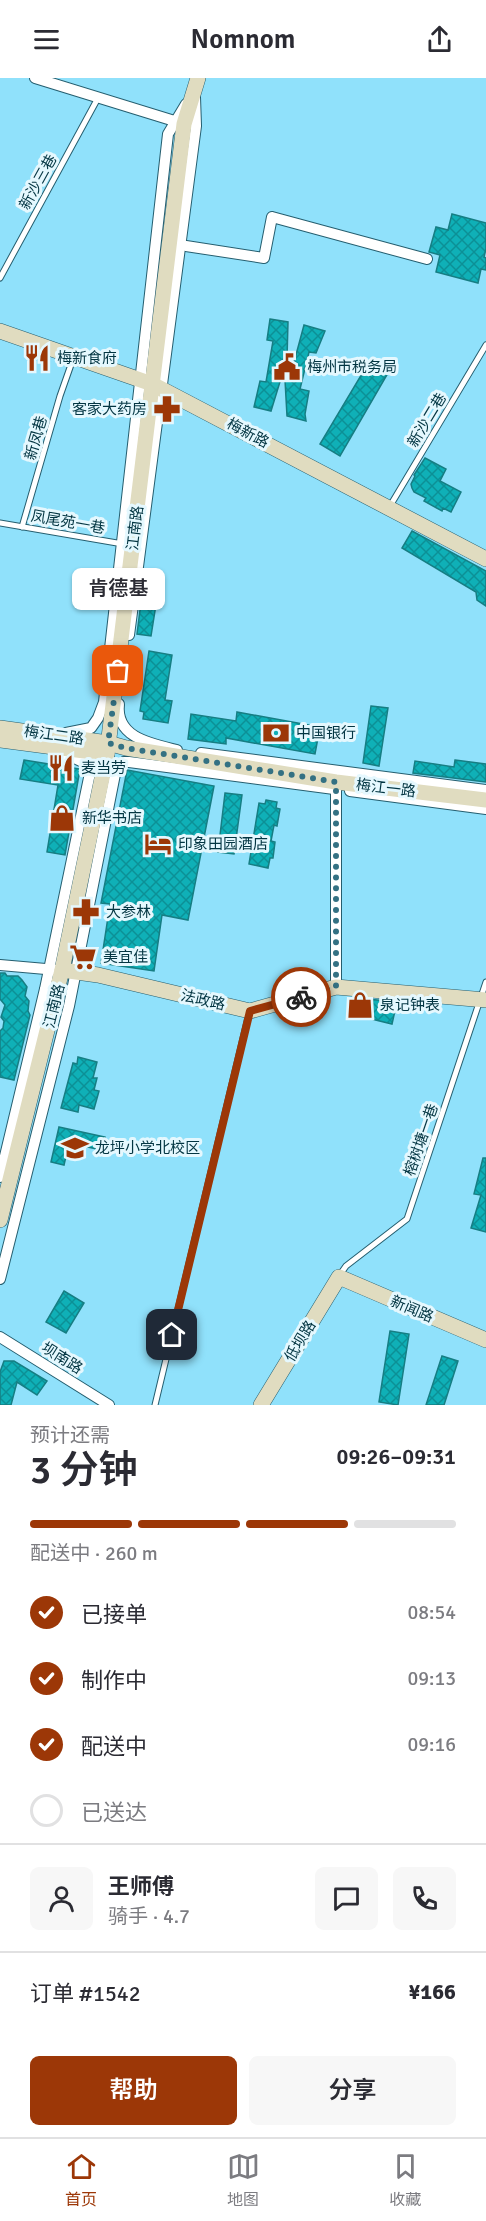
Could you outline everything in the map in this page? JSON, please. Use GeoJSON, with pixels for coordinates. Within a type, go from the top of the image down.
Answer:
{"type":"FeatureCollection","features":[{"type":"Feature","properties":{"kind":"main road","name":"江南路"},"geometry":{"type":"LineString","coordinates":[[0,1220],[62,971],[108,748],[184,124],[197,83]]}},
{"type":"Feature","properties":{"kind":"main road","name":"梅新路"},"geometry":{"type":"LineString","coordinates":[[0,332],[152,384],[486,559]]}},
{"type":"Feature","properties":{"kind":"main road","name":"梅江二路"},"geometry":{"type":"LineString","coordinates":[[0,728],[108,748]]}},
{"type":"Feature","properties":{"kind":"main road","name":"梅江二路"},"geometry":{"type":"LineString","coordinates":[[0,740],[108,748]]}},
{"type":"Feature","properties":{"kind":"main road","name":"梅江一路"},"geometry":{"type":"LineString","coordinates":[[108,748],[126,748],[336,786],[486,800]]}},
{"type":"Feature","properties":{"kind":"main road","name":"法政路"},"geometry":{"type":"LineString","coordinates":[[62,971],[98,975],[250,1011],[336,987],[483,999]]}},
{"type":"Feature","properties":{"kind":"main road","name":"新闻路"},"geometry":{"type":"LineString","coordinates":[[339,1277],[486,1340]]}},
{"type":"Feature","properties":{"kind":"main road","name":"低坝路"},"geometry":{"type":"LineString","coordinates":[[261,1405],[339,1277]]}},
{"type":"Feature","properties":{"kind":"street"},"geometry":{"type":"LineString","coordinates":[[35,78],[184,124]]}},
{"type":"Feature","properties":{"kind":"street"},"geometry":{"type":"LineString","coordinates":[[0,723],[70,733],[91,728],[104,702],[168,134],[197,83]]}},
{"type":"Feature","properties":{"kind":"street"},"geometry":{"type":"LineString","coordinates":[[197,83],[196,126],[118,713],[123,726],[141,741],[178,750],[486,790]]}},
{"type":"Feature","properties":{"kind":"street"},"geometry":{"type":"LineString","coordinates":[[186,246],[264,258],[272,217],[427,259]]}},
{"type":"Feature","properties":{"kind":"street"},"geometry":{"type":"LineString","coordinates":[[0,748],[70,756],[87,764],[90,773],[62,971],[69,1006],[0,1279]]}},
{"type":"Feature","properties":{"kind":"street"},"geometry":{"type":"LineString","coordinates":[[0,1177],[62,971],[116,769],[119,766],[129,762],[336,786],[486,809]]}},
{"type":"Feature","properties":{"kind":"street"},"geometry":{"type":"LineString","coordinates":[[336,786],[336,987]]}},
{"type":"Feature","properties":{"kind":"street"},"geometry":{"type":"LineString","coordinates":[[0,965],[62,971]]}},
{"type":"Feature","properties":{"kind":"street","name":"坝南路"},"geometry":{"type":"LineString","coordinates":[[0,1337],[109,1405]]}},
{"type":"Feature","properties":{"kind":"lane","name":"新沙三巷"},"geometry":{"type":"LineString","coordinates":[[0,278],[98,98]]}},
{"type":"Feature","properties":{"kind":"lane","name":"新沙二巷"},"geometry":{"type":"LineString","coordinates":[[389,508],[486,345]]}},
{"type":"Feature","properties":{"kind":"lane","name":"新凤巷"},"geometry":{"type":"LineString","coordinates":[[22,527],[60,396],[74,357]]}},
{"type":"Feature","properties":{"kind":"lane","name":"凤尾苑一巷"},"geometry":{"type":"LineString","coordinates":[[0,523],[133,545]]}},
{"type":"Feature","properties":{"kind":"lane","name":"榕树塘一巷"},"geometry":{"type":"LineString","coordinates":[[339,1277],[346,1266],[407,1219],[483,999],[486,982]]}},
{"type":"Feature","properties":{"kind":"lane"},"geometry":{"type":"LineString","coordinates":[[155,1405],[250,1011]]}},
{"type":"Feature","properties":{"kind":"building"},"geometry":{"type":"Polygon","coordinates":[[[452,214],[486,223],[484,257],[486,258],[486,270],[481,269],[478,283],[436,272],[440,255],[429,252],[436,227],[448,230],[452,214]]]}},
{"type":"Feature","properties":{"kind":"building"},"geometry":{"type":"Polygon","coordinates":[[[270,319],[288,322],[287,359],[271,411],[254,407],[260,381],[266,382],[273,341],[267,340],[270,319]]]}},
{"type":"Feature","properties":{"kind":"building"},"geometry":{"type":"Polygon","coordinates":[[[304,325],[325,331],[316,353],[309,352],[300,389],[309,391],[306,421],[287,416],[285,380],[289,381],[304,325]]]}},
{"type":"Feature","properties":{"kind":"building"},"geometry":{"type":"Polygon","coordinates":[[[369,362],[388,373],[340,456],[320,444],[369,362]]]}},
{"type":"Feature","properties":{"kind":"building"},"geometry":{"type":"Polygon","coordinates":[[[425,458],[446,469],[440,481],[461,492],[451,512],[443,508],[442,511],[424,501],[426,498],[414,492],[412,488],[414,475],[425,458]]]}},
{"type":"Feature","properties":{"kind":"building"},"geometry":{"type":"Polygon","coordinates":[[[412,531],[486,571],[486,606],[477,600],[476,592],[402,548],[412,531]]]}},
{"type":"Feature","properties":{"kind":"building"},"geometry":{"type":"Polygon","coordinates":[[[145,570],[161,573],[151,636],[137,634],[145,570]]]}},
{"type":"Feature","properties":{"kind":"building"},"geometry":{"type":"Polygon","coordinates":[[[149,651],[172,655],[165,700],[172,701],[168,723],[143,719],[144,712],[140,711],[149,651]]]}},
{"type":"Feature","properties":{"kind":"building"},"geometry":{"type":"Polygon","coordinates":[[[371,706],[388,708],[379,766],[363,763],[371,706]]]}},
{"type":"Feature","properties":{"kind":"building","name":"中国银行"},"geometry":{"type":"Polygon","coordinates":[[[237,712],[320,727],[315,754],[226,738],[226,744],[188,739],[191,714],[236,721],[237,712]]]}},
{"type":"Feature","properties":{"kind":"building","name":"新华书店"},"geometry":{"type":"Polygon","coordinates":[[[24,760],[80,769],[65,855],[47,852],[58,785],[20,779],[24,760]]]}},
{"type":"Feature","properties":{"kind":"building"},"geometry":{"type":"Polygon","coordinates":[[[455,760],[486,764],[486,782],[413,773],[415,761],[454,767],[455,760]]]}},
{"type":"Feature","properties":{"kind":"building","name":"印象田园酒店"},"geometry":{"type":"Polygon","coordinates":[[[127,770],[214,786],[188,920],[162,915],[154,971],[101,963],[110,904],[101,903],[127,770]]]}},
{"type":"Feature","properties":{"kind":"building"},"geometry":{"type":"Polygon","coordinates":[[[225,793],[242,795],[234,854],[218,852],[225,793]]]}},
{"type":"Feature","properties":{"kind":"building"},"geometry":{"type":"Polygon","coordinates":[[[266,800],[277,802],[276,808],[280,809],[271,841],[275,842],[273,858],[270,858],[268,868],[249,864],[259,803],[265,804],[266,800]]]}},
{"type":"Feature","properties":{"kind":"building"},"geometry":{"type":"Polygon","coordinates":[[[0,973],[5,973],[7,976],[18,976],[27,987],[25,996],[29,1001],[30,1015],[14,1080],[0,1077],[0,1031],[3,1028],[4,1021],[1,1017],[5,1005],[0,999],[0,973]]]}},
{"type":"Feature","properties":{"kind":"building"},"geometry":{"type":"Polygon","coordinates":[[[367,999],[397,1002],[392,1024],[363,1017],[367,999]]]}},
{"type":"Feature","properties":{"kind":"building"},"geometry":{"type":"Polygon","coordinates":[[[78,1057],[97,1062],[93,1078],[97,1078],[94,1090],[99,1091],[94,1109],[79,1105],[78,1112],[61,1108],[73,1063],[77,1064],[78,1057]]]}},
{"type":"Feature","properties":{"kind":"building"},"geometry":{"type":"Polygon","coordinates":[[[59,1127],[105,1137],[102,1150],[69,1143],[64,1165],[51,1162],[59,1127]]]}},
{"type":"Feature","properties":{"kind":"building"},"geometry":{"type":"Polygon","coordinates":[[[483,1158],[486,1158],[486,1232],[471,1228],[481,1195],[474,1194],[483,1158]]]}},
{"type":"Feature","properties":{"kind":"building"},"geometry":{"type":"Polygon","coordinates":[[[64,1291],[84,1303],[66,1333],[46,1322],[64,1291]]]}},
{"type":"Feature","properties":{"kind":"building"},"geometry":{"type":"Polygon","coordinates":[[[390,1331],[409,1334],[398,1405],[379,1402],[390,1331]]]}},
{"type":"Feature","properties":{"kind":"building"},"geometry":{"type":"Polygon","coordinates":[[[442,1356],[458,1361],[444,1405],[426,1405],[442,1356]]]}},
{"type":"Feature","properties":{"kind":"building"},"geometry":{"type":"Polygon","coordinates":[[[4,1361],[14,1361],[47,1381],[37,1395],[17,1382],[11,1405],[0,1405],[0,1372],[4,1361]]]}},
{"type":"Feature","properties":{"kind":"way so far"},"geometry":{"type":"LineString","coordinates":[[118,671],[108,743],[126,748],[336,782],[336,987],[301,997]]}},
{"type":"Feature","properties":{"kind":"place","name":"梅新食府"},"geometry":{"type":"Point","coordinates":[37,358]}},
{"type":"Feature","properties":{"kind":"place","name":"梅州市税务局"},"geometry":{"type":"Point","coordinates":[287,367]}},
{"type":"Feature","properties":{"kind":"place","name":"客家大药房"},"geometry":{"type":"Point","coordinates":[167,409]}},
{"type":"Feature","properties":{"kind":"place","name":"肯德基"},"geometry":{"type":"Point","coordinates":[118,671]}},
{"type":"Feature","properties":{"kind":"place","name":"中国银行"},"geometry":{"type":"Point","coordinates":[276,733]}},
{"type":"Feature","properties":{"kind":"place","name":"麦当劳"},"geometry":{"type":"Point","coordinates":[61,768]}},
{"type":"Feature","properties":{"kind":"place","name":"新华书店"},"geometry":{"type":"Point","coordinates":[62,818]}},
{"type":"Feature","properties":{"kind":"place","name":"印象田园酒店"},"geometry":{"type":"Point","coordinates":[158,844]}},
{"type":"Feature","properties":{"kind":"place","name":"大参林"},"geometry":{"type":"Point","coordinates":[86,912]}},
{"type":"Feature","properties":{"kind":"place","name":"美宜佳"},"geometry":{"type":"Point","coordinates":[83,957]}},
{"type":"Feature","properties":{"kind":"place","name":"泉记钟表"},"geometry":{"type":"Point","coordinates":[360,1005]}},
{"type":"Feature","properties":{"kind":"place","name":"龙坪小学北校区"},"geometry":{"type":"Point","coordinates":[75,1148]}},
{"type":"Feature","properties":{"kind":"route"},"geometry":{"type":"LineString","coordinates":[[172,1335],[250,1011],[301,997]]}}]}
